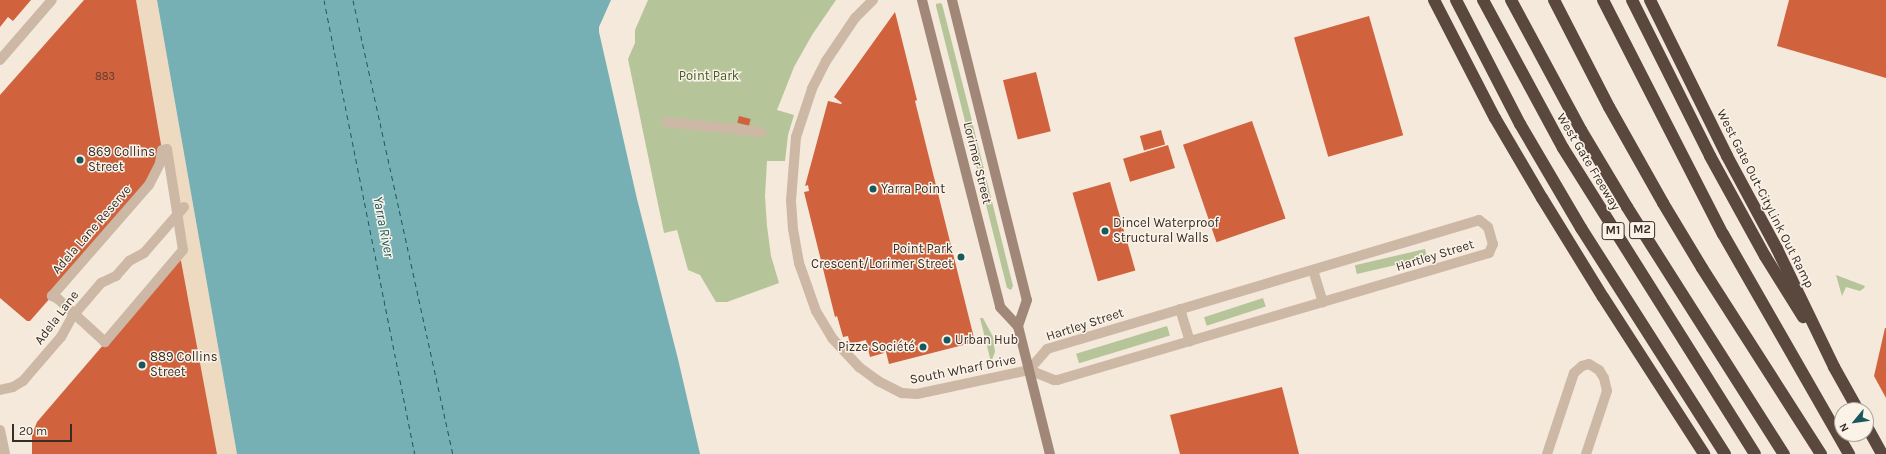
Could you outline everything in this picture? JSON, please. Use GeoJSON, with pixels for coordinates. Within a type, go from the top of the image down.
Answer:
{"type":"FeatureCollection","features":[{"type":"Feature","properties":{"kind":"highway"},"geometry":{"type":"LineString","coordinates":[[1434,0],[1496,118],[1542,198],[1603,297],[1704,454]]}},
{"type":"Feature","properties":{"kind":"highway"},"geometry":{"type":"LineString","coordinates":[[1456,0],[1520,124],[1580,228],[1725,454]]}},
{"type":"Feature","properties":{"kind":"highway","name":"West Gate Freeway"},"geometry":{"type":"LineString","coordinates":[[1483,0],[1531,91],[1572,162],[1755,454]]}},
{"type":"Feature","properties":{"kind":"highway","name":"M2"},"geometry":{"type":"LineString","coordinates":[[1511,0],[1585,137],[1784,454]]}},
{"type":"Feature","properties":{"kind":"highway"},"geometry":{"type":"LineString","coordinates":[[1554,0],[1609,106],[1663,203],[1706,275],[1821,454]]}},
{"type":"Feature","properties":{"kind":"highway"},"geometry":{"type":"LineString","coordinates":[[1603,0],[1723,234],[1849,454]]}},
{"type":"Feature","properties":{"kind":"highway"},"geometry":{"type":"LineString","coordinates":[[1632,0],[1710,156],[1765,256],[1834,367]]}},
{"type":"Feature","properties":{"kind":"highway","name":"West Gate Out-CityLink Out Ramp"},"geometry":{"type":"LineString","coordinates":[[1650,0],[1727,156],[1777,249],[1834,367],[1854,402]]}},
{"type":"Feature","properties":{"kind":"highway"},"geometry":{"type":"LineString","coordinates":[[1874,440],[1882,454]]}},
{"type":"Feature","properties":{"kind":"main road","name":"Lorimer Street"},"geometry":{"type":"LineString","coordinates":[[922,0],[1000,307],[1018,326],[1050,454]]}},
{"type":"Feature","properties":{"kind":"main road","name":"Lorimer Street"},"geometry":{"type":"LineString","coordinates":[[952,0],[1027,300],[1018,326]]}},
{"type":"Feature","properties":{"kind":"street"},"geometry":{"type":"LineString","coordinates":[[0,60],[52,0]]}},
{"type":"Feature","properties":{"kind":"street","name":"South Wharf Drive"},"geometry":{"type":"LineString","coordinates":[[872,0],[863,8],[826,61],[812,89],[796,137],[791,201],[793,229],[799,263],[816,312],[824,327],[835,342],[859,366],[878,381],[902,393],[917,394],[1029,370]]}},
{"type":"Feature","properties":{"kind":"street"},"geometry":{"type":"LineString","coordinates":[[667,122],[761,132]]}},
{"type":"Feature","properties":{"kind":"street","name":"Adela Lane Reserve"},"geometry":{"type":"LineString","coordinates":[[167,149],[181,211],[183,250],[105,342],[74,314],[58,299],[52,296],[149,185],[160,163],[162,150],[167,149]]}},
{"type":"Feature","properties":{"kind":"street","name":"Adela Lane"},"geometry":{"type":"LineString","coordinates":[[0,390],[13,387],[23,381],[61,337],[74,314],[101,283],[116,276],[129,260],[144,253],[181,211]]}},
{"type":"Feature","properties":{"kind":"street","name":"Hartley Street"},"geometry":{"type":"LineString","coordinates":[[1479,220],[1488,227],[1493,244],[1489,253],[1190,342],[1054,380],[1029,370],[1047,349],[1313,270],[1479,220]]}},
{"type":"Feature","properties":{"kind":"street"},"geometry":{"type":"LineString","coordinates":[[1313,270],[1323,303]]}},
{"type":"Feature","properties":{"kind":"street"},"geometry":{"type":"LineString","coordinates":[[1180,309],[1190,342]]}},
{"type":"Feature","properties":{"kind":"street"},"geometry":{"type":"LineString","coordinates":[[1547,454],[1574,373],[1582,366],[1589,364],[1599,370],[1604,378],[1606,391],[1586,454]]}},
{"type":"Feature","properties":{"kind":"street"},"geometry":{"type":"LineString","coordinates":[[0,430],[5,454]]}},
{"type":"Feature","properties":{"kind":"green space","name":"Point Park"},"geometry":{"type":"Polygon","coordinates":[[[648,0],[836,0],[812,35],[794,67],[777,110],[794,115],[788,135],[785,161],[767,161],[765,196],[767,226],[771,256],[779,283],[727,302],[716,302],[700,275],[688,270],[677,230],[664,233],[628,59],[635,43],[635,30],[648,0]]]}},
{"type":"Feature","properties":{"kind":"green space"},"geometry":{"type":"Polygon","coordinates":[[[936,4],[942,4],[1013,286],[1011,290],[1007,288],[936,6],[936,4]]]}},
{"type":"Feature","properties":{"kind":"green space"},"geometry":{"type":"Polygon","coordinates":[[[1425,249],[1427,258],[1357,274],[1355,265],[1425,249]]]}},
{"type":"Feature","properties":{"kind":"green space"},"geometry":{"type":"Polygon","coordinates":[[[1836,275],[1865,286],[1860,291],[1846,287],[1842,296],[1836,275]]]}},
{"type":"Feature","properties":{"kind":"green space"},"geometry":{"type":"Polygon","coordinates":[[[1263,298],[1266,307],[1207,326],[1204,317],[1263,298]]]}},
{"type":"Feature","properties":{"kind":"green space"},"geometry":{"type":"Polygon","coordinates":[[[980,318],[983,318],[993,337],[995,352],[991,362],[980,318]]]}},
{"type":"Feature","properties":{"kind":"green space"},"geometry":{"type":"Polygon","coordinates":[[[1167,326],[1170,336],[1079,363],[1076,354],[1167,326]]]}},
{"type":"Feature","properties":{"kind":"shaded area"},"geometry":{"type":"Polygon","coordinates":[[[136,0],[157,0],[237,454],[217,454],[179,259],[183,250],[162,150],[136,0]]]}},
{"type":"Feature","properties":{"kind":"water","name":"Yarra River"},"geometry":{"type":"Polygon","coordinates":[[[157,0],[611,0],[599,27],[599,32],[637,199],[678,359],[700,454],[237,454],[157,0]]]}},
{"type":"Feature","properties":{"kind":"building"},"geometry":{"type":"Polygon","coordinates":[[[0,0],[31,0],[13,21],[8,17],[0,27],[0,0]]]}},
{"type":"Feature","properties":{"kind":"building","name":"869 Collins Street"},"geometry":{"type":"Polygon","coordinates":[[[84,0],[136,0],[162,150],[149,185],[30,321],[27,321],[0,298],[0,95],[84,0]]]}},
{"type":"Feature","properties":{"kind":"building"},"geometry":{"type":"Polygon","coordinates":[[[1789,0],[1886,0],[1886,78],[1777,46],[1789,0]]]}},
{"type":"Feature","properties":{"kind":"building","name":"Yarra Point"},"geometry":{"type":"Polygon","coordinates":[[[895,12],[917,100],[915,101],[975,342],[889,364],[884,344],[882,345],[884,353],[870,357],[866,340],[850,344],[848,336],[843,337],[837,316],[835,317],[804,192],[809,191],[808,185],[805,186],[828,101],[842,103],[834,97],[895,12]]]}},
{"type":"Feature","properties":{"kind":"building"},"geometry":{"type":"Polygon","coordinates":[[[1369,16],[1403,135],[1328,157],[1294,37],[1369,16]]]}},
{"type":"Feature","properties":{"kind":"building"},"geometry":{"type":"Polygon","coordinates":[[[1036,72],[1051,131],[1018,139],[1003,80],[1036,72]]]}},
{"type":"Feature","properties":{"kind":"building"},"geometry":{"type":"Polygon","coordinates":[[[739,116],[751,119],[749,126],[737,123],[739,116]]]}},
{"type":"Feature","properties":{"kind":"building"},"geometry":{"type":"Polygon","coordinates":[[[1252,121],[1286,218],[1217,242],[1183,145],[1252,121]]]}},
{"type":"Feature","properties":{"kind":"building"},"geometry":{"type":"Polygon","coordinates":[[[1161,130],[1165,144],[1144,150],[1140,136],[1161,130]]]}},
{"type":"Feature","properties":{"kind":"building"},"geometry":{"type":"Polygon","coordinates":[[[1168,145],[1175,168],[1130,182],[1123,159],[1168,145]]]}},
{"type":"Feature","properties":{"kind":"building","name":"Dincel Waterproof Structural Walls"},"geometry":{"type":"Polygon","coordinates":[[[1110,182],[1135,270],[1098,281],[1073,193],[1110,182]]]}},
{"type":"Feature","properties":{"kind":"building","name":"889 Collins Street"},"geometry":{"type":"Polygon","coordinates":[[[177,259],[181,261],[217,454],[32,454],[32,435],[37,422],[177,259]]]}},
{"type":"Feature","properties":{"kind":"building"},"geometry":{"type":"Polygon","coordinates":[[[1886,328],[1886,398],[1874,376],[1886,328]]]}},
{"type":"Feature","properties":{"kind":"building"},"geometry":{"type":"Polygon","coordinates":[[[1282,387],[1299,454],[1180,454],[1170,415],[1282,387]]]}},
{"type":"Feature","properties":{"kind":"ferry route"},"geometry":{"type":"LineString","coordinates":[[324,0],[415,454]]}},
{"type":"Feature","properties":{"kind":"ferry route"},"geometry":{"type":"LineString","coordinates":[[353,0],[453,454]]}},
{"type":"Feature","properties":{"kind":"place","name":"869 Collins Street"},"geometry":{"type":"Point","coordinates":[80,160]}},
{"type":"Feature","properties":{"kind":"place","name":"Yarra Point"},"geometry":{"type":"Point","coordinates":[873,189]}},
{"type":"Feature","properties":{"kind":"place","name":"Dincel Waterproof Structural Walls"},"geometry":{"type":"Point","coordinates":[1105,231]}},
{"type":"Feature","properties":{"kind":"place","name":"Point Park Crescent/Lorimer Street"},"geometry":{"type":"Point","coordinates":[961,257]}},
{"type":"Feature","properties":{"kind":"place","name":"Urban Hub"},"geometry":{"type":"Point","coordinates":[947,340]}},
{"type":"Feature","properties":{"kind":"place","name":"Pizze Société"},"geometry":{"type":"Point","coordinates":[923,347]}},
{"type":"Feature","properties":{"kind":"place","name":"889 Collins Street"},"geometry":{"type":"Point","coordinates":[142,365]}}]}
